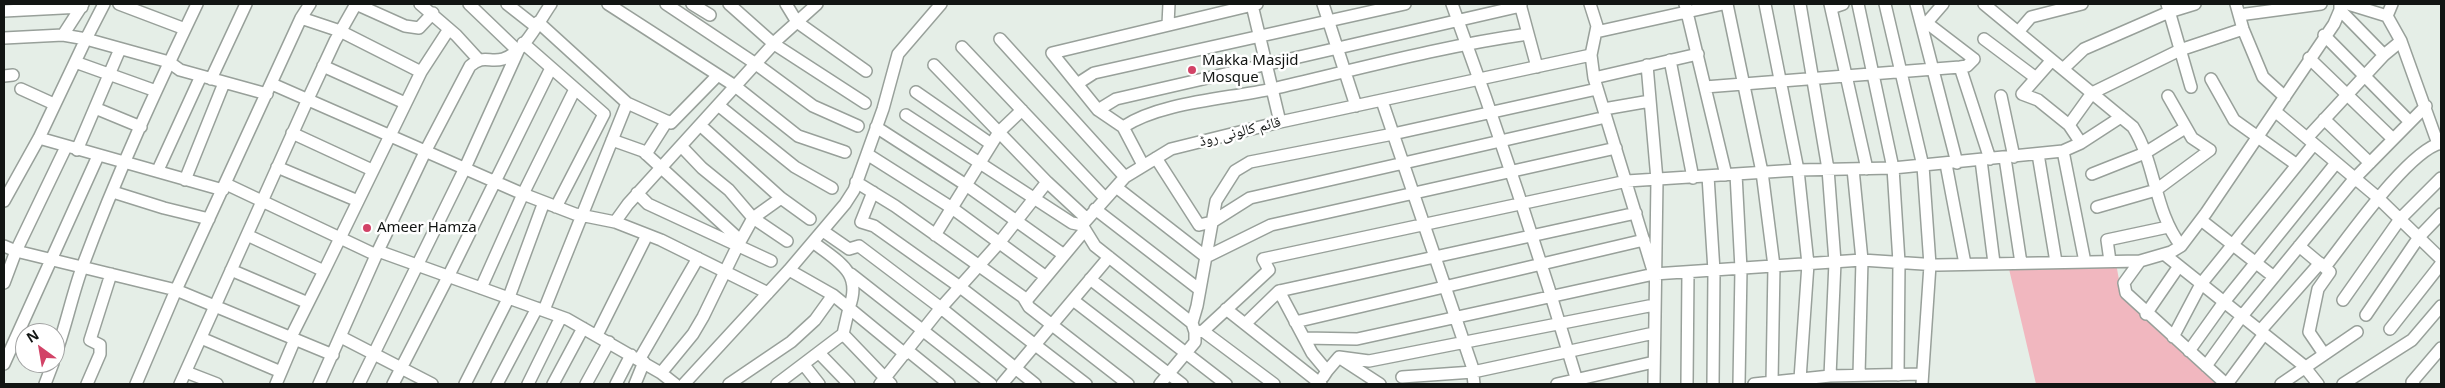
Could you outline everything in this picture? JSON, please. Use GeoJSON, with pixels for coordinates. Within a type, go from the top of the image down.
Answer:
{"type":"FeatureCollection","features":[{"type":"Feature","properties":{"kind":"street"},"geometry":{"type":"LineString","coordinates":[[4,201],[39,138],[104,4]]}},
{"type":"Feature","properties":{"kind":"street"},"geometry":{"type":"LineString","coordinates":[[119,4],[185,29]]}},
{"type":"Feature","properties":{"kind":"street"},"geometry":{"type":"LineString","coordinates":[[65,329],[82,267],[125,162],[197,4]]}},
{"type":"Feature","properties":{"kind":"street"},"geometry":{"type":"LineString","coordinates":[[158,170],[246,4]]}},
{"type":"Feature","properties":{"kind":"street"},"geometry":{"type":"LineString","coordinates":[[136,384],[176,290],[301,18],[310,4]]}},
{"type":"Feature","properties":{"kind":"street"},"geometry":{"type":"LineString","coordinates":[[180,384],[323,66],[356,4],[404,26],[419,28],[428,8],[478,59]]}},
{"type":"Feature","properties":{"kind":"street"},"geometry":{"type":"LineString","coordinates":[[468,4],[520,47],[551,68],[604,114],[556,207]]}},
{"type":"Feature","properties":{"kind":"street"},"geometry":{"type":"LineString","coordinates":[[507,4],[537,24],[627,103],[671,123],[718,76]]}},
{"type":"Feature","properties":{"kind":"street"},"geometry":{"type":"LineString","coordinates":[[359,384],[465,168],[520,47],[551,4]]}},
{"type":"Feature","properties":{"kind":"street"},"geometry":{"type":"LineString","coordinates":[[608,4],[735,86],[798,136],[845,152]]}},
{"type":"Feature","properties":{"kind":"street"},"geometry":{"type":"LineString","coordinates":[[666,4],[756,64],[813,106],[858,126]]}},
{"type":"Feature","properties":{"kind":"street"},"geometry":{"type":"LineString","coordinates":[[692,4],[710,15]]}},
{"type":"Feature","properties":{"kind":"street"},"geometry":{"type":"LineString","coordinates":[[729,4],[774,44],[865,103]]}},
{"type":"Feature","properties":{"kind":"street"},"geometry":{"type":"LineString","coordinates":[[786,4],[797,22],[866,71]]}},
{"type":"Feature","properties":{"kind":"street"},"geometry":{"type":"LineString","coordinates":[[614,222],[637,193],[718,104],[774,44],[817,4]]}},
{"type":"Feature","properties":{"kind":"street"},"geometry":{"type":"LineString","coordinates":[[684,384],[789,270],[845,204],[867,154],[898,54],[941,4]]}},
{"type":"Feature","properties":{"kind":"street"},"geometry":{"type":"LineString","coordinates":[[1168,24],[1169,4]]}},
{"type":"Feature","properties":{"kind":"street"},"geometry":{"type":"LineString","coordinates":[[1143,165],[1123,127],[1098,110],[1052,53],[1255,4],[1259,36],[1280,122]]}},
{"type":"Feature","properties":{"kind":"street"},"geometry":{"type":"LineString","coordinates":[[1323,4],[1346,70],[1356,106]]}},
{"type":"Feature","properties":{"kind":"street"},"geometry":{"type":"LineString","coordinates":[[1077,84],[1094,73],[1405,4]]}},
{"type":"Feature","properties":{"kind":"street"},"geometry":{"type":"LineString","coordinates":[[1452,4],[1480,80],[1552,296],[1578,382]]}},
{"type":"Feature","properties":{"kind":"street"},"geometry":{"type":"LineString","coordinates":[[1590,4],[1597,26],[1591,54],[1596,83],[1654,274]]}},
{"type":"Feature","properties":{"kind":"street"},"geometry":{"type":"LineString","coordinates":[[1596,32],[1686,8],[1723,4]]}},
{"type":"Feature","properties":{"kind":"street"},"geometry":{"type":"LineString","coordinates":[[1727,4],[1762,172],[1774,266],[1772,382]]}},
{"type":"Feature","properties":{"kind":"street"},"geometry":{"type":"LineString","coordinates":[[1765,4],[1798,170],[1808,264],[1800,379]]}},
{"type":"Feature","properties":{"kind":"street"},"geometry":{"type":"LineString","coordinates":[[1800,4],[1828,169],[1835,262],[1822,379]]}},
{"type":"Feature","properties":{"kind":"street"},"geometry":{"type":"LineString","coordinates":[[1844,4],[1831,6],[1867,169]]}},
{"type":"Feature","properties":{"kind":"street"},"geometry":{"type":"LineString","coordinates":[[1858,4],[1893,168],[1899,262],[1903,378]]}},
{"type":"Feature","properties":{"kind":"street"},"geometry":{"type":"LineString","coordinates":[[1758,384],[1788,382],[1800,379],[1845,380],[1859,375],[1873,380],[1922,379],[1930,264],[1923,166],[1885,4]]}},
{"type":"Feature","properties":{"kind":"street"},"geometry":{"type":"LineString","coordinates":[[1916,4],[1925,25],[1952,163],[1965,264]]}},
{"type":"Feature","properties":{"kind":"street"},"geometry":{"type":"LineString","coordinates":[[1925,25],[1943,4]]}},
{"type":"Feature","properties":{"kind":"street"},"geometry":{"type":"LineString","coordinates":[[1984,4],[2133,127],[2142,142],[2168,227],[2181,246]]}},
{"type":"Feature","properties":{"kind":"street"},"geometry":{"type":"LineString","coordinates":[[2018,32],[2031,17],[2057,7],[2082,4]]}},
{"type":"Feature","properties":{"kind":"street"},"geometry":{"type":"LineString","coordinates":[[2064,70],[2084,49],[2168,8],[2194,4]]}},
{"type":"Feature","properties":{"kind":"street"},"geometry":{"type":"LineString","coordinates":[[2285,97],[2263,77],[2243,30],[2238,9],[2321,4]]}},
{"type":"Feature","properties":{"kind":"street"},"geometry":{"type":"LineString","coordinates":[[2387,16],[2392,4]]}},
{"type":"Feature","properties":{"kind":"street"},"geometry":{"type":"LineString","coordinates":[[63,35],[83,5]]}},
{"type":"Feature","properties":{"kind":"street"},"geometry":{"type":"LineString","coordinates":[[4,10],[83,5]]}},
{"type":"Feature","properties":{"kind":"street"},"geometry":{"type":"LineString","coordinates":[[1098,110],[1116,99],[1458,22],[1521,5],[1537,67]]}},
{"type":"Feature","properties":{"kind":"street"},"geometry":{"type":"LineString","coordinates":[[2140,261],[2124,283],[2126,293],[2146,314],[2226,384],[2262,333],[2379,199],[2419,155],[2440,143],[2401,40],[2387,16],[2343,6]]}},
{"type":"Feature","properties":{"kind":"street"},"geometry":{"type":"LineString","coordinates":[[1304,338],[1358,339],[1654,274],[1862,260],[1930,264],[2140,261],[2164,254],[2181,246],[2201,220],[2276,112],[2324,35],[2334,24],[2343,6]]}},
{"type":"Feature","properties":{"kind":"street"},"geometry":{"type":"LineString","coordinates":[[2343,6],[2384,55]]}},
{"type":"Feature","properties":{"kind":"street"},"geometry":{"type":"LineString","coordinates":[[1686,8],[1705,87],[1731,175],[1741,269],[1740,384]]}},
{"type":"Feature","properties":{"kind":"street"},"geometry":{"type":"LineString","coordinates":[[2168,8],[2191,87]]}},
{"type":"Feature","properties":{"kind":"street"},"geometry":{"type":"LineString","coordinates":[[301,18],[340,31],[421,72]]}},
{"type":"Feature","properties":{"kind":"street"},"geometry":{"type":"LineString","coordinates":[[1705,87],[1960,67],[1966,66],[1974,59],[1925,25]]}},
{"type":"Feature","properties":{"kind":"street"},"geometry":{"type":"LineString","coordinates":[[276,384],[308,303],[389,134],[421,72],[449,29]]}},
{"type":"Feature","properties":{"kind":"street"},"geometry":{"type":"LineString","coordinates":[[2069,125],[2092,93],[2180,50],[2243,30]]}},
{"type":"Feature","properties":{"kind":"street"},"geometry":{"type":"LineString","coordinates":[[1123,127],[1140,116],[1273,88],[1467,43],[1528,34]]}},
{"type":"Feature","properties":{"kind":"street"},"geometry":{"type":"LineString","coordinates":[[4,38],[63,35],[86,39],[169,62],[180,70],[224,82],[270,89],[308,100],[523,194],[556,207],[614,222],[647,235],[768,293]]}},
{"type":"Feature","properties":{"kind":"street"},"geometry":{"type":"LineString","coordinates":[[2324,35],[2410,122]]}},
{"type":"Feature","properties":{"kind":"street"},"geometry":{"type":"LineString","coordinates":[[1000,39],[1125,177]]}},
{"type":"Feature","properties":{"kind":"street"},"geometry":{"type":"LineString","coordinates":[[1984,39],[2036,78]]}},
{"type":"Feature","properties":{"kind":"street"},"geometry":{"type":"LineString","coordinates":[[2173,337],[2202,284],[2296,165],[2324,119],[2384,55],[2401,40]]}},
{"type":"Feature","properties":{"kind":"street"},"geometry":{"type":"LineString","coordinates":[[319,384],[377,253],[426,150],[470,66],[478,59],[502,59],[520,47]]}},
{"type":"Feature","properties":{"kind":"street"},"geometry":{"type":"LineString","coordinates":[[962,47],[1105,198]]}},
{"type":"Feature","properties":{"kind":"street"},"geometry":{"type":"LineString","coordinates":[[4,284],[16,251],[95,108],[120,49]]}},
{"type":"Feature","properties":{"kind":"street","name":"قائم کالونی روڈ"},"geometry":{"type":"LineString","coordinates":[[1026,301],[1064,255],[1095,209],[1105,198],[1125,177],[1170,149],[1280,122],[1480,80],[1591,54]]}},
{"type":"Feature","properties":{"kind":"street"},"geometry":{"type":"LineString","coordinates":[[1160,384],[1195,342],[1200,290],[1216,201],[1235,171],[1250,162],[1393,134],[1490,112],[1596,83],[1647,66],[1698,54]]}},
{"type":"Feature","properties":{"kind":"street"},"geometry":{"type":"LineString","coordinates":[[2309,58],[2393,139]]}},
{"type":"Feature","properties":{"kind":"street"},"geometry":{"type":"LineString","coordinates":[[1670,60],[1693,178]]}},
{"type":"Feature","properties":{"kind":"street"},"geometry":{"type":"LineString","coordinates":[[2052,60],[2022,94],[2038,100],[2069,125],[2074,130],[2081,144]]}},
{"type":"Feature","properties":{"kind":"street"},"geometry":{"type":"LineString","coordinates":[[75,62],[156,92]]}},
{"type":"Feature","properties":{"kind":"street"},"geometry":{"type":"LineString","coordinates":[[934,65],[1085,224],[1095,246],[1196,329],[1274,384]]}},
{"type":"Feature","properties":{"kind":"street"},"geometry":{"type":"LineString","coordinates":[[323,66],[405,103]]}},
{"type":"Feature","properties":{"kind":"street"},"geometry":{"type":"LineString","coordinates":[[1647,66],[1657,180],[1654,274],[1654,384]]}},
{"type":"Feature","properties":{"kind":"street"},"geometry":{"type":"LineString","coordinates":[[1960,67],[1985,160],[1994,263]]}},
{"type":"Feature","properties":{"kind":"street"},"geometry":{"type":"LineString","coordinates":[[393,384],[448,278],[551,68]]}},
{"type":"Feature","properties":{"kind":"street"},"geometry":{"type":"LineString","coordinates":[[2211,79],[2234,120],[2296,165]]}},
{"type":"Feature","properties":{"kind":"street"},"geometry":{"type":"LineString","coordinates":[[185,180],[224,82]]}},
{"type":"Feature","properties":{"kind":"street"},"geometry":{"type":"LineString","coordinates":[[21,89],[54,104]]}},
{"type":"Feature","properties":{"kind":"street"},"geometry":{"type":"LineString","coordinates":[[481,288],[523,194],[576,89]]}},
{"type":"Feature","properties":{"kind":"street"},"geometry":{"type":"LineString","coordinates":[[916,92],[992,144]]}},
{"type":"Feature","properties":{"kind":"street"},"geometry":{"type":"LineString","coordinates":[[2001,96],[2010,157],[2021,263]]}},
{"type":"Feature","properties":{"kind":"street"},"geometry":{"type":"LineString","coordinates":[[2096,207],[2156,190],[2210,150],[2192,138],[2168,96]]}},
{"type":"Feature","properties":{"kind":"street"},"geometry":{"type":"LineString","coordinates":[[1156,158],[1199,225],[1212,222],[1250,198],[1500,142],[1650,100]]}},
{"type":"Feature","properties":{"kind":"street"},"geometry":{"type":"LineString","coordinates":[[1382,101],[1464,342],[1473,372],[1474,384]]}},
{"type":"Feature","properties":{"kind":"street"},"geometry":{"type":"LineString","coordinates":[[496,384],[541,309],[627,103]]}},
{"type":"Feature","properties":{"kind":"street"},"geometry":{"type":"LineString","coordinates":[[718,104],[795,167],[832,188]]}},
{"type":"Feature","properties":{"kind":"street"},"geometry":{"type":"LineString","coordinates":[[2206,366],[2242,316],[2355,178],[2426,106]]}},
{"type":"Feature","properties":{"kind":"street"},"geometry":{"type":"LineString","coordinates":[[95,108],[141,127]]}},
{"type":"Feature","properties":{"kind":"street"},"geometry":{"type":"LineString","coordinates":[[935,235],[999,132],[1022,110]]}},
{"type":"Feature","properties":{"kind":"street"},"geometry":{"type":"LineString","coordinates":[[2276,112],[2379,199],[2440,256],[2390,329]]}},
{"type":"Feature","properties":{"kind":"street"},"geometry":{"type":"LineString","coordinates":[[906,115],[1072,223],[1085,224]]}},
{"type":"Feature","properties":{"kind":"street"},"geometry":{"type":"LineString","coordinates":[[1196,329],[1226,309],[1269,270],[1263,259],[1627,181],[1798,170],[1923,166],[2063,150],[2081,144],[2121,117]]}},
{"type":"Feature","properties":{"kind":"street"},"geometry":{"type":"LineString","coordinates":[[2324,119],[2370,163]]}},
{"type":"Feature","properties":{"kind":"street"},"geometry":{"type":"LineString","coordinates":[[646,154],[667,121]]}},
{"type":"Feature","properties":{"kind":"street"},"geometry":{"type":"LineString","coordinates":[[700,125],[781,198],[810,219]]}},
{"type":"Feature","properties":{"kind":"street"},"geometry":{"type":"LineString","coordinates":[[876,126],[966,185],[1064,255]]}},
{"type":"Feature","properties":{"kind":"street"},"geometry":{"type":"LineString","coordinates":[[2092,174],[2145,152],[2186,128]]}},
{"type":"Feature","properties":{"kind":"street"},"geometry":{"type":"LineString","coordinates":[[292,133],[372,170]]}},
{"type":"Feature","properties":{"kind":"street"},"geometry":{"type":"LineString","coordinates":[[39,138],[98,156],[158,170],[185,180],[224,187],[262,201],[340,238],[377,253],[417,265],[448,278],[509,297],[561,317],[638,359],[667,380],[700,323],[724,271],[753,218],[781,198]]}},
{"type":"Feature","properties":{"kind":"street"},"geometry":{"type":"LineString","coordinates":[[612,140],[646,154],[662,167],[738,244]]}},
{"type":"Feature","properties":{"kind":"street"},"geometry":{"type":"LineString","coordinates":[[681,146],[702,168],[729,190],[753,218],[787,241]]}},
{"type":"Feature","properties":{"kind":"street"},"geometry":{"type":"LineString","coordinates":[[1206,257],[1272,225],[1616,148]]}},
{"type":"Feature","properties":{"kind":"street"},"geometry":{"type":"LineString","coordinates":[[2063,150],[2085,262]]}},
{"type":"Feature","properties":{"kind":"street"},"geometry":{"type":"LineString","coordinates":[[867,154],[952,208],[1046,276]]}},
{"type":"Feature","properties":{"kind":"street"},"geometry":{"type":"LineString","coordinates":[[2038,154],[2056,262]]}},
{"type":"Feature","properties":{"kind":"street"},"geometry":{"type":"LineString","coordinates":[[4,364],[98,156]]}},
{"type":"Feature","properties":{"kind":"street"},"geometry":{"type":"LineString","coordinates":[[2189,351],[2224,302],[2336,163]]}},
{"type":"Feature","properties":{"kind":"street"},"geometry":{"type":"LineString","coordinates":[[277,167],[358,201]]}},
{"type":"Feature","properties":{"kind":"street"},"geometry":{"type":"LineString","coordinates":[[1853,169],[1862,260],[1859,375]]}},
{"type":"Feature","properties":{"kind":"street"},"geometry":{"type":"LineString","coordinates":[[1708,176],[1714,270],[1713,384]]}},
{"type":"Feature","properties":{"kind":"street"},"geometry":{"type":"LineString","coordinates":[[2343,300],[2400,219],[2441,178]]}},
{"type":"Feature","properties":{"kind":"street"},"geometry":{"type":"LineString","coordinates":[[856,182],[1023,297],[1030,307],[1128,384]]}},
{"type":"Feature","properties":{"kind":"street"},"geometry":{"type":"LineString","coordinates":[[843,334],[885,383],[923,330],[999,242],[1047,182]]}},
{"type":"Feature","properties":{"kind":"street"},"geometry":{"type":"LineString","coordinates":[[1116,187],[1206,257]]}},
{"type":"Feature","properties":{"kind":"street"},"geometry":{"type":"LineString","coordinates":[[113,192],[164,208],[209,219]]}},
{"type":"Feature","properties":{"kind":"street"},"geometry":{"type":"LineString","coordinates":[[873,192],[861,222],[874,226],[960,286],[1086,384]]}},
{"type":"Feature","properties":{"kind":"street"},"geometry":{"type":"LineString","coordinates":[[637,193],[648,204],[738,244],[771,261]]}},
{"type":"Feature","properties":{"kind":"street"},"geometry":{"type":"LineString","coordinates":[[465,384],[509,297],[544,202]]}},
{"type":"Feature","properties":{"kind":"street"},"geometry":{"type":"LineString","coordinates":[[1095,209],[1200,290]]}},
{"type":"Feature","properties":{"kind":"street"},"geometry":{"type":"LineString","coordinates":[[1245,324],[1279,291],[1636,213]]}},
{"type":"Feature","properties":{"kind":"street"},"geometry":{"type":"LineString","coordinates":[[2366,315],[2419,237],[2441,214]]}},
{"type":"Feature","properties":{"kind":"street"},"geometry":{"type":"LineString","coordinates":[[2201,220],[2274,277]]}},
{"type":"Feature","properties":{"kind":"street"},"geometry":{"type":"LineString","coordinates":[[2110,261],[2107,240],[2168,227]]}},
{"type":"Feature","properties":{"kind":"street"},"geometry":{"type":"LineString","coordinates":[[823,231],[849,249],[859,246],[941,308],[1035,384]]}},
{"type":"Feature","properties":{"kind":"street"},"geometry":{"type":"LineString","coordinates":[[247,235],[324,271]]}},
{"type":"Feature","properties":{"kind":"street"},"geometry":{"type":"LineString","coordinates":[[597,335],[647,235]]}},
{"type":"Feature","properties":{"kind":"street"},"geometry":{"type":"LineString","coordinates":[[1296,322],[1644,240]]}},
{"type":"Feature","properties":{"kind":"street"},"geometry":{"type":"LineString","coordinates":[[813,242],[990,384]]}},
{"type":"Feature","properties":{"kind":"street"},"geometry":{"type":"LineString","coordinates":[[4,246],[16,251],[176,290],[333,355]]}},
{"type":"Feature","properties":{"kind":"street"},"geometry":{"type":"LineString","coordinates":[[2299,246],[2330,272],[2318,289],[2309,332],[2324,354]]}},
{"type":"Feature","properties":{"kind":"street"},"geometry":{"type":"LineString","coordinates":[[2164,254],[2305,368],[2318,384]]}},
{"type":"Feature","properties":{"kind":"street"},"geometry":{"type":"LineString","coordinates":[[1002,384],[1109,257]]}},
{"type":"Feature","properties":{"kind":"street"},"geometry":{"type":"LineString","coordinates":[[616,384],[638,359],[698,258]]}},
{"type":"Feature","properties":{"kind":"street"},"geometry":{"type":"LineString","coordinates":[[2146,314],[2179,266]]}},
{"type":"Feature","properties":{"kind":"street"},"geometry":{"type":"LineString","coordinates":[[231,270],[308,303]]}},
{"type":"Feature","properties":{"kind":"street"},"geometry":{"type":"LineString","coordinates":[[789,270],[833,295],[949,384]]}},
{"type":"Feature","properties":{"kind":"street"},"geometry":{"type":"LineString","coordinates":[[1687,384],[1688,272]]}},
{"type":"Feature","properties":{"kind":"street"},"geometry":{"type":"LineString","coordinates":[[87,384],[100,354],[100,345],[90,340],[112,274]]}},
{"type":"Feature","properties":{"kind":"street"},"geometry":{"type":"LineString","coordinates":[[777,384],[820,354],[843,334],[854,286],[851,274]]}},
{"type":"Feature","properties":{"kind":"street"},"geometry":{"type":"LineString","coordinates":[[1090,279],[1226,384]]}},
{"type":"Feature","properties":{"kind":"street"},"geometry":{"type":"LineString","coordinates":[[1279,291],[1312,353],[1327,371]]}},
{"type":"Feature","properties":{"kind":"street"},"geometry":{"type":"LineString","coordinates":[[729,384],[791,342],[815,320],[833,295]]}},
{"type":"Feature","properties":{"kind":"street"},"geometry":{"type":"LineString","coordinates":[[1073,300],[1182,384]]}},
{"type":"Feature","properties":{"kind":"street"},"geometry":{"type":"LineString","coordinates":[[1339,357],[1369,361],[1654,305]]}},
{"type":"Feature","properties":{"kind":"street"},"geometry":{"type":"LineString","coordinates":[[2343,384],[2412,340],[2441,306]]}},
{"type":"Feature","properties":{"kind":"street"},"geometry":{"type":"LineString","coordinates":[[1226,309],[1319,384],[1339,357]]}},
{"type":"Feature","properties":{"kind":"street"},"geometry":{"type":"LineString","coordinates":[[528,384],[561,317]]}},
{"type":"Feature","properties":{"kind":"street"},"geometry":{"type":"LineString","coordinates":[[553,384],[583,328]]}},
{"type":"Feature","properties":{"kind":"street"},"geometry":{"type":"LineString","coordinates":[[2280,384],[2356,332]]}},
{"type":"Feature","properties":{"kind":"street"},"geometry":{"type":"LineString","coordinates":[[1402,377],[1437,379],[1654,333]]}},
{"type":"Feature","properties":{"kind":"street"},"geometry":{"type":"LineString","coordinates":[[341,336],[432,384]]}},
{"type":"Feature","properties":{"kind":"street"},"geometry":{"type":"LineString","coordinates":[[201,338],[281,372]]}},
{"type":"Feature","properties":{"kind":"street"},"geometry":{"type":"LineString","coordinates":[[586,384],[609,342]]}},
{"type":"Feature","properties":{"kind":"street"},"geometry":{"type":"LineString","coordinates":[[2414,384],[2412,382],[2441,348]]}},
{"type":"Feature","properties":{"kind":"street"},"geometry":{"type":"LineString","coordinates":[[820,354],[849,384]]}},
{"type":"Feature","properties":{"kind":"street"},"geometry":{"type":"LineString","coordinates":[[1339,357],[1380,384]]}},
{"type":"Feature","properties":{"kind":"street"},"geometry":{"type":"LineString","coordinates":[[636,384],[638,359]]}},
{"type":"Feature","properties":{"kind":"street"},"geometry":{"type":"LineString","coordinates":[[1557,384],[1578,382],[1654,362]]}},
{"type":"Feature","properties":{"kind":"street"},"geometry":{"type":"LineString","coordinates":[[804,366],[819,384]]}},
{"type":"Feature","properties":{"kind":"street"},"geometry":{"type":"LineString","coordinates":[[186,372],[217,384]]}},
{"type":"Feature","properties":{"kind":"shaded area"},"geometry":{"type":"Polygon","coordinates":[[[2116,263],[2122,297],[2218,384],[2036,384],[2009,269],[2116,263]]]}},
{"type":"Feature","properties":{"kind":"place","name":"Makka Masjid Mosque"},"geometry":{"type":"Point","coordinates":[1192,70]}},
{"type":"Feature","properties":{"kind":"place","name":"Ameer Hamza"},"geometry":{"type":"Point","coordinates":[367,228]}}]}
